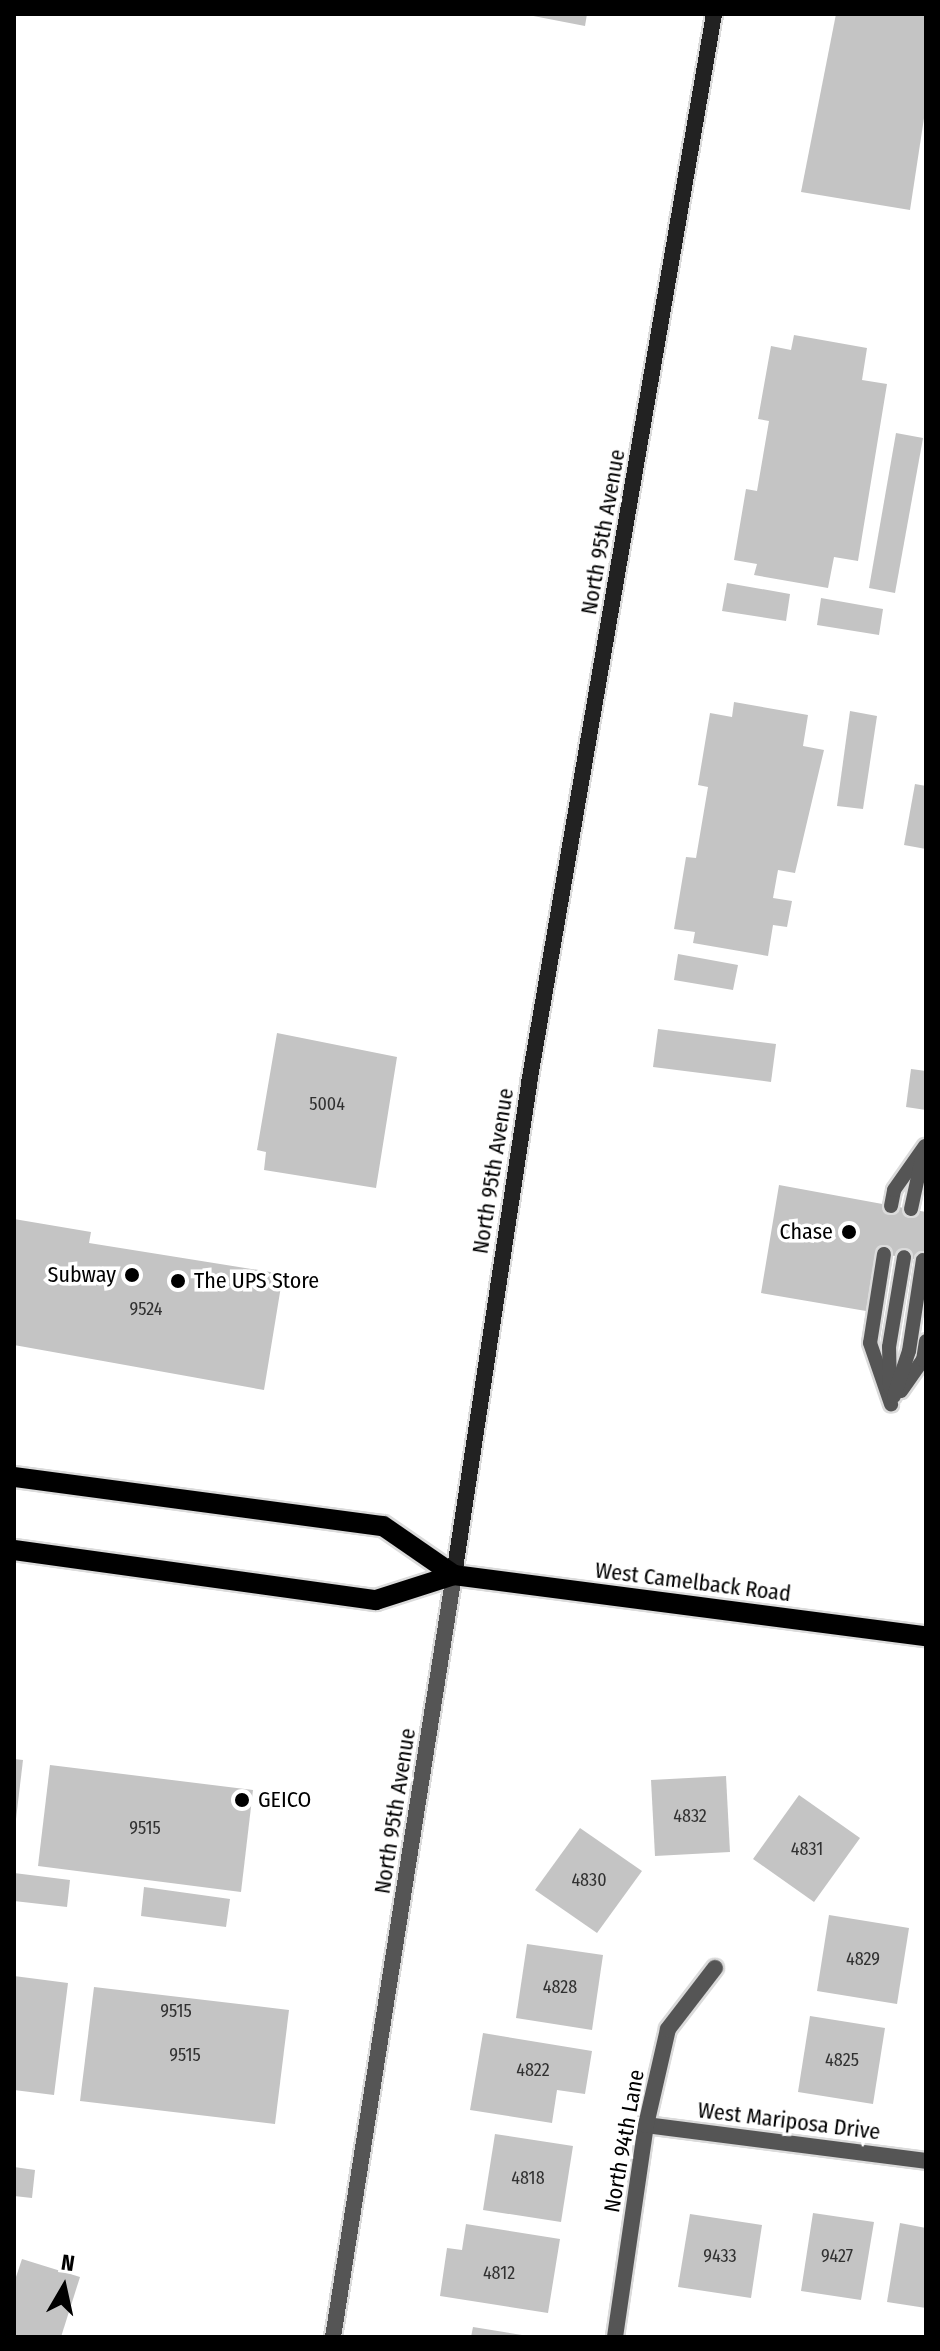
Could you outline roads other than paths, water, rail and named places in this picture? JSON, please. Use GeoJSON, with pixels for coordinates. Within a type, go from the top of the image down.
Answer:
{"type":"FeatureCollection","features":[{"type":"Feature","properties":{"kind":"main road","name":"West Camelback Road"},"geometry":{"type":"LineString","coordinates":[[14,1477],[383,1526],[454,1575]]}},
{"type":"Feature","properties":{"kind":"main road","name":"West Camelback Road"},"geometry":{"type":"LineString","coordinates":[[14,1550],[376,1600],[454,1575],[926,1636]]}},
{"type":"Feature","properties":{"kind":"street","name":"North 95th Avenue"},"geometry":{"type":"LineString","coordinates":[[333,2337],[529,1083],[714,14]]}},
{"type":"Feature","properties":{"kind":"street","name":"North 94th Lane"},"geometry":{"type":"LineString","coordinates":[[615,2337],[646,2125],[668,2029],[715,1968]]}},
{"type":"Feature","properties":{"kind":"street","name":"West Mariposa Drive"},"geometry":{"type":"LineString","coordinates":[[646,2125],[926,2161]]}},
{"type":"Feature","properties":{"kind":"lane"},"geometry":{"type":"LineString","coordinates":[[891,1206],[894,1190],[926,1150]]}},
{"type":"Feature","properties":{"kind":"lane"},"geometry":{"type":"LineString","coordinates":[[911,1209],[926,1150]]}},
{"type":"Feature","properties":{"kind":"lane"},"geometry":{"type":"LineString","coordinates":[[884,1254],[870,1343],[891,1404]]}},
{"type":"Feature","properties":{"kind":"lane"},"geometry":{"type":"LineString","coordinates":[[891,1404],[889,1347],[904,1257]]}},
{"type":"Feature","properties":{"kind":"lane"},"geometry":{"type":"LineString","coordinates":[[891,1404],[909,1351],[923,1260]]}},
{"type":"Feature","properties":{"kind":"lane"},"geometry":{"type":"LineString","coordinates":[[891,1404],[923,1360],[926,1341]]}},
{"type":"Feature","properties":{"kind":"place","name":"Chase"},"geometry":{"type":"Point","coordinates":[849,1232]}},
{"type":"Feature","properties":{"kind":"place","name":"Subway"},"geometry":{"type":"Point","coordinates":[132,1275]}},
{"type":"Feature","properties":{"kind":"place","name":"The UPS Store"},"geometry":{"type":"Point","coordinates":[178,1281]}},
{"type":"Feature","properties":{"kind":"place","name":"GEICO"},"geometry":{"type":"Point","coordinates":[242,1800]}}]}
